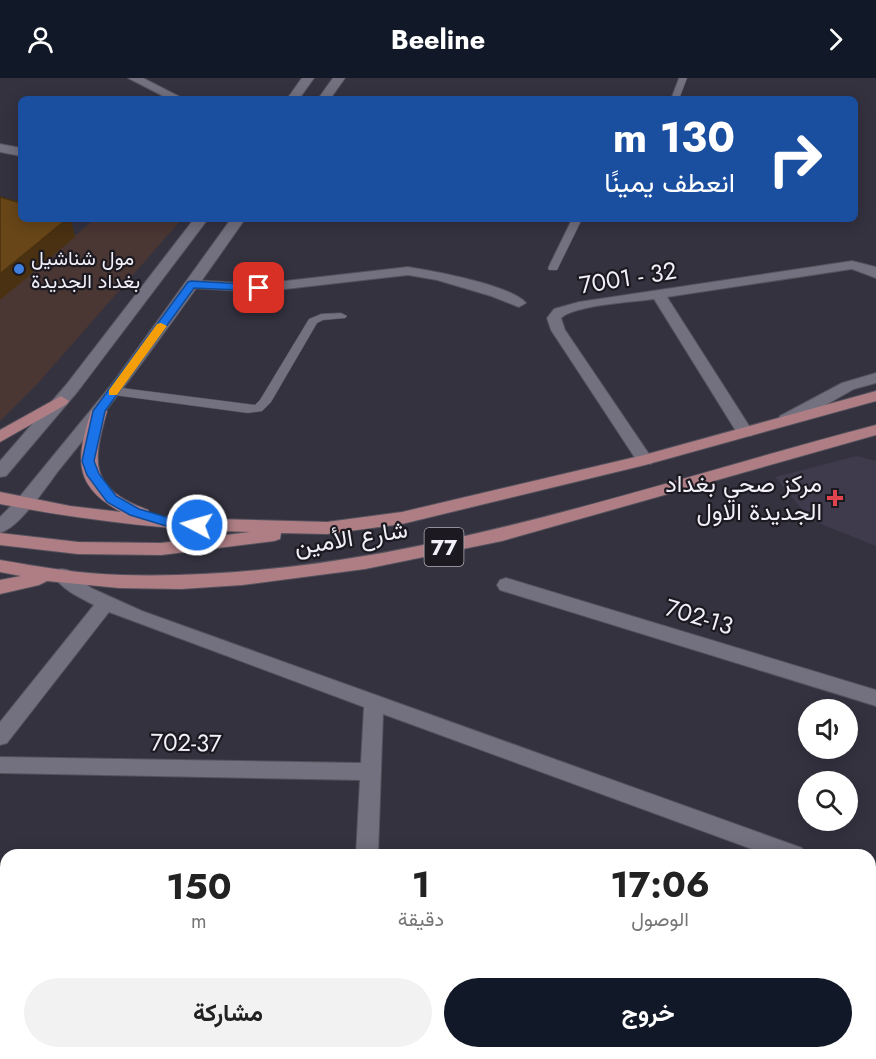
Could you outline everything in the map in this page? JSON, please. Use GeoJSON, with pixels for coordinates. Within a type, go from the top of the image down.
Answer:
{"type":"FeatureCollection","features":[{"type":"Feature","properties":{"kind":"main road","name":"شارع الأمين"},"geometry":{"type":"LineString","coordinates":[[0,498],[70,512],[176,524],[327,528],[402,518],[645,460],[876,396]]}},
{"type":"Feature","properties":{"kind":"main road"},"geometry":{"type":"LineString","coordinates":[[0,437],[61,401]]}},
{"type":"Feature","properties":{"kind":"main road"},"geometry":{"type":"LineString","coordinates":[[99,411],[88,461],[102,488],[111,499],[124,507],[176,524]]}},
{"type":"Feature","properties":{"kind":"main road","name":"شارع الأمين"},"geometry":{"type":"LineString","coordinates":[[0,566],[135,583],[238,580],[345,565],[484,539],[876,430]]}},
{"type":"Feature","properties":{"kind":"main road"},"geometry":{"type":"LineString","coordinates":[[0,509],[23,504]]}},
{"type":"Feature","properties":{"kind":"main road"},"geometry":{"type":"LineString","coordinates":[[0,539],[78,548],[161,549],[327,528]]}},
{"type":"Feature","properties":{"kind":"main road"},"geometry":{"type":"LineString","coordinates":[[0,587],[62,575]]}},
{"type":"Feature","properties":{"kind":"street"},"geometry":{"type":"LineString","coordinates":[[134,78],[172,96]]}},
{"type":"Feature","properties":{"kind":"street"},"geometry":{"type":"LineString","coordinates":[[294,96],[309,78]]}},
{"type":"Feature","properties":{"kind":"street"},"geometry":{"type":"LineString","coordinates":[[326,96],[339,78]]}},
{"type":"Feature","properties":{"kind":"street"},"geometry":{"type":"LineString","coordinates":[[0,148],[18,151]]}},
{"type":"Feature","properties":{"kind":"street"},"geometry":{"type":"LineString","coordinates":[[0,472],[61,401],[199,222]]}},
{"type":"Feature","properties":{"kind":"street"},"geometry":{"type":"LineString","coordinates":[[0,527],[23,504],[99,411],[236,222]]}},
{"type":"Feature","properties":{"kind":"street","name":"7001 - 32"},"geometry":{"type":"LineString","coordinates":[[645,460],[558,330],[554,318],[559,312],[579,306],[659,296],[852,265],[874,271]]}},
{"type":"Feature","properties":{"kind":"street"},"geometry":{"type":"LineString","coordinates":[[191,284],[259,288],[408,271],[439,276],[496,293],[519,303]]}},
{"type":"Feature","properties":{"kind":"street"},"geometry":{"type":"LineString","coordinates":[[659,296],[745,432]]}},
{"type":"Feature","properties":{"kind":"street"},"geometry":{"type":"LineString","coordinates":[[786,420],[848,386],[876,378]]}},
{"type":"Feature","properties":{"kind":"street"},"geometry":{"type":"LineString","coordinates":[[62,575],[85,593],[135,616],[777,849]]}},
{"type":"Feature","properties":{"kind":"street","name":"702-13"},"geometry":{"type":"LineString","coordinates":[[506,585],[876,698]]}},
{"type":"Feature","properties":{"kind":"street"},"geometry":{"type":"LineString","coordinates":[[0,737],[106,603]]}},
{"type":"Feature","properties":{"kind":"street"},"geometry":{"type":"LineString","coordinates":[[368,849],[374,703]]}},
{"type":"Feature","properties":{"kind":"street","name":"702-37"},"geometry":{"type":"LineString","coordinates":[[0,765],[371,772]]}},
{"type":"Feature","properties":{"kind":"lane"},"geometry":{"type":"LineString","coordinates":[[676,96],[683,78]]}},
{"type":"Feature","properties":{"kind":"lane"},"geometry":{"type":"LineString","coordinates":[[553,268],[576,222]]}},
{"type":"Feature","properties":{"kind":"lane"},"geometry":{"type":"LineString","coordinates":[[114,391],[248,409],[258,408],[265,402],[313,321],[321,317],[341,316]]}},
{"type":"Feature","properties":{"kind":"shaded area"},"geometry":{"type":"Polygon","coordinates":[[[91,222],[179,222],[39,382],[0,421],[0,299],[91,222]]]}},
{"type":"Feature","properties":{"kind":"shaded area","name":"مركز صحي بغداد الجديدة الاول"},"geometry":{"type":"Polygon","coordinates":[[[857,456],[876,461],[876,546],[811,520],[775,477],[857,456]]]}},
{"type":"Feature","properties":{"kind":"building"},"geometry":{"type":"Polygon","coordinates":[[[0,197],[18,202],[18,222],[63,222],[0,274],[0,197]]]}},
{"type":"Feature","properties":{"kind":"slow traffic"},"geometry":{"type":"LineString","coordinates":[[113,393],[161,326]]}},
{"type":"Feature","properties":{"kind":"place","name":"مول شناشيل بغداد الجديدة"},"geometry":{"type":"Point","coordinates":[19,269]}},
{"type":"Feature","properties":{"kind":"place","name":"مركز صحي بغداد الجديدة الاول"},"geometry":{"type":"Point","coordinates":[835,498]}},
{"type":"Feature","properties":{"kind":"route"},"geometry":{"type":"LineString","coordinates":[[197,525],[176,524],[135,512],[111,499],[93,475],[88,461],[99,411],[191,284],[259,288]]}}]}
